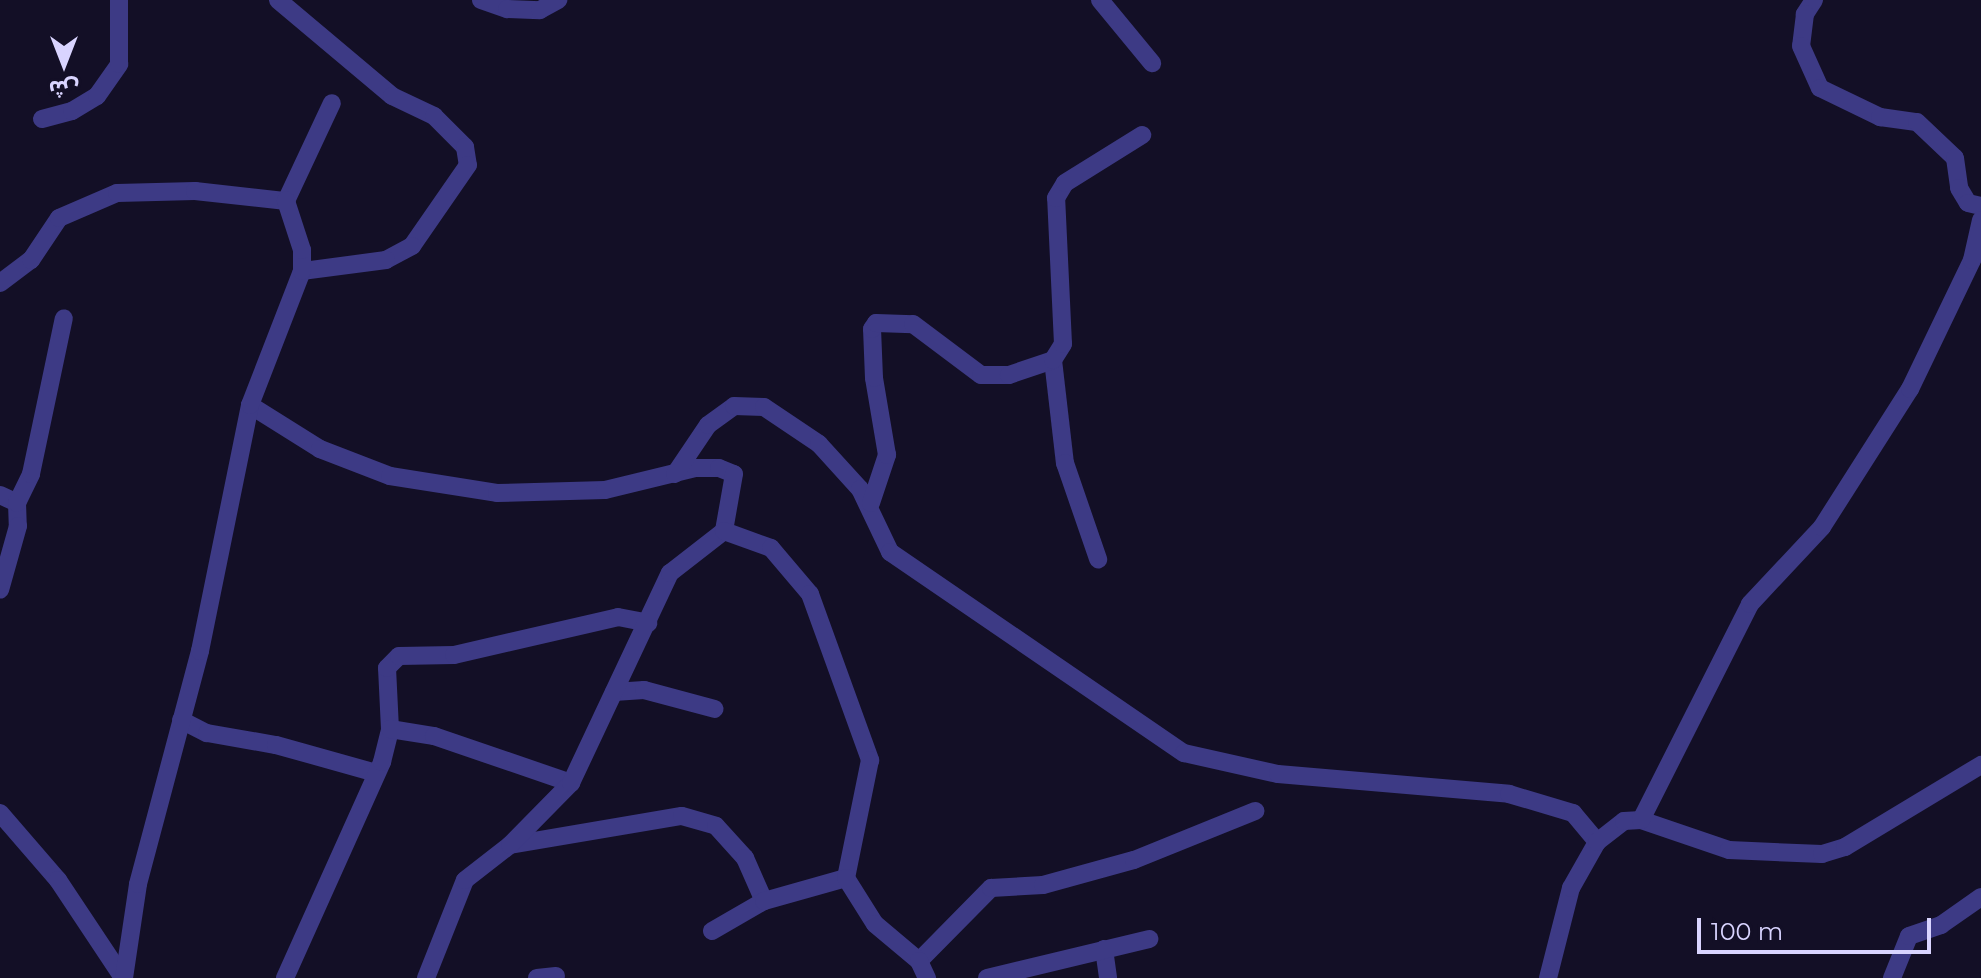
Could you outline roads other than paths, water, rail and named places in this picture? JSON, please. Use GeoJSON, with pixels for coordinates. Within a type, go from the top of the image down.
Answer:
{"type":"FeatureCollection","features":[{"type":"Feature","properties":{"kind":"street"},"geometry":{"type":"LineString","coordinates":[[42,119],[72,111],[97,96],[119,64],[119,0]]}},
{"type":"Feature","properties":{"kind":"street"},"geometry":{"type":"LineString","coordinates":[[278,0],[392,96],[434,116],[465,147],[468,165],[412,246],[386,260],[302,271]]}},
{"type":"Feature","properties":{"kind":"street"},"geometry":{"type":"LineString","coordinates":[[481,0],[540,10],[558,0]]}},
{"type":"Feature","properties":{"kind":"street"},"geometry":{"type":"LineString","coordinates":[[1100,0],[1152,63]]}},
{"type":"Feature","properties":{"kind":"street"},"geometry":{"type":"LineString","coordinates":[[1814,0],[1805,14],[1801,46],[1820,88],[1880,117],[1917,122],[1955,158],[1959,188],[1968,203],[1981,206]]}},
{"type":"Feature","properties":{"kind":"street"},"geometry":{"type":"LineString","coordinates":[[123,978],[138,884],[200,651],[250,405],[302,271],[302,250],[286,201],[332,103]]}},
{"type":"Feature","properties":{"kind":"street"},"geometry":{"type":"LineString","coordinates":[[1098,559],[1065,463],[1053,360],[1063,344],[1056,198],[1065,183],[1142,135]]}},
{"type":"Feature","properties":{"kind":"street"},"geometry":{"type":"LineString","coordinates":[[0,283],[31,260],[59,218],[117,193],[195,191],[286,201]]}},
{"type":"Feature","properties":{"kind":"street"},"geometry":{"type":"LineString","coordinates":[[1641,820],[1750,604],[1822,527],[1910,389],[1972,260],[1981,220]]}},
{"type":"Feature","properties":{"kind":"street"},"geometry":{"type":"LineString","coordinates":[[0,590],[18,526],[8,499],[31,474],[64,318]]}},
{"type":"Feature","properties":{"kind":"street"},"geometry":{"type":"LineString","coordinates":[[871,503],[887,455],[874,378],[876,323],[913,324],[981,375],[1009,375],[1053,360]]}},
{"type":"Feature","properties":{"kind":"street"},"geometry":{"type":"LineString","coordinates":[[250,405],[320,449],[390,476],[497,493],[605,490],[695,468],[734,474],[724,531],[670,573],[571,783],[510,845],[465,880],[426,978]]}},
{"type":"Feature","properties":{"kind":"street"},"geometry":{"type":"LineString","coordinates":[[675,474],[708,425],[734,406],[764,407],[819,444],[871,503],[890,552],[1184,753],[1278,774],[1509,794],[1573,813],[1597,842]]}},
{"type":"Feature","properties":{"kind":"street"},"geometry":{"type":"LineString","coordinates":[[724,531],[771,548],[810,594],[843,675],[870,760],[846,878],[875,924],[923,969],[991,888],[1043,885],[1134,860],[1255,811]]}},
{"type":"Feature","properties":{"kind":"street"},"geometry":{"type":"LineString","coordinates":[[285,978],[376,773],[390,729],[387,668],[399,656],[454,655],[618,617],[648,623]]}},
{"type":"Feature","properties":{"kind":"street"},"geometry":{"type":"LineString","coordinates":[[614,692],[644,690],[715,709]]}},
{"type":"Feature","properties":{"kind":"street"},"geometry":{"type":"LineString","coordinates":[[181,720],[207,733],[276,745],[376,773]]}},
{"type":"Feature","properties":{"kind":"street"},"geometry":{"type":"LineString","coordinates":[[390,729],[434,736],[571,783]]}},
{"type":"Feature","properties":{"kind":"street"},"geometry":{"type":"LineString","coordinates":[[1548,978],[1571,888],[1597,842],[1624,821],[1641,820],[1729,850],[1822,854],[1845,847],[1981,765]]}},
{"type":"Feature","properties":{"kind":"street"},"geometry":{"type":"LineString","coordinates":[[0,813],[58,880],[123,978]]}},
{"type":"Feature","properties":{"kind":"street"},"geometry":{"type":"LineString","coordinates":[[510,845],[682,816],[716,826],[745,858],[764,901]]}},
{"type":"Feature","properties":{"kind":"street"},"geometry":{"type":"LineString","coordinates":[[712,931],[764,901],[846,878]]}},
{"type":"Feature","properties":{"kind":"street"},"geometry":{"type":"LineString","coordinates":[[1892,978],[1909,936],[1941,925],[1981,897]]}},
{"type":"Feature","properties":{"kind":"street"},"geometry":{"type":"LineString","coordinates":[[1962,911],[1981,916]]}},
{"type":"Feature","properties":{"kind":"street"},"geometry":{"type":"LineString","coordinates":[[987,978],[1149,939]]}},
{"type":"Feature","properties":{"kind":"street"},"geometry":{"type":"LineString","coordinates":[[1104,949],[1108,978]]}}]}
